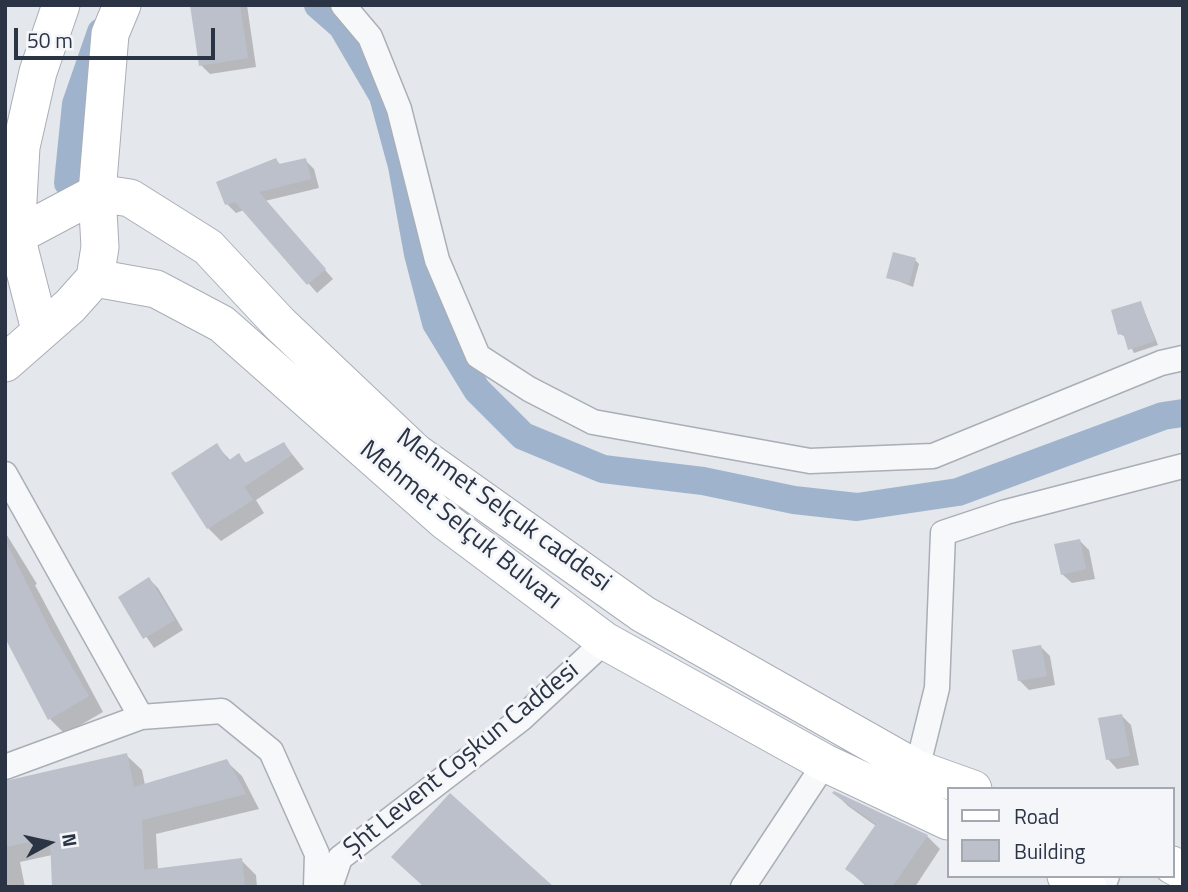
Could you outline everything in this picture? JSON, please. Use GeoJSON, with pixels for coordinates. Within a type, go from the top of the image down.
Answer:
{"type":"FeatureCollection","features":[{"type":"Feature","properties":{"kind":"main road"},"geometry":{"type":"LineString","coordinates":[[40,330],[11,243],[21,147],[38,72],[61,5]]}},
{"type":"Feature","properties":{"kind":"main road"},"geometry":{"type":"LineString","coordinates":[[5,363],[70,306],[95,278],[100,247],[97,193],[110,34],[122,5]]}},
{"type":"Feature","properties":{"kind":"main road"},"geometry":{"type":"LineString","coordinates":[[11,243],[97,193]]}},
{"type":"Feature","properties":{"kind":"main road","name":"Mehmet Selçuk caddesi"},"geometry":{"type":"LineString","coordinates":[[97,193],[130,198],[208,247],[280,324],[415,452],[643,614],[917,769],[967,787]]}},
{"type":"Feature","properties":{"kind":"main road","name":"Mehmet Selçuk Bulvarı"},"geometry":{"type":"LineString","coordinates":[[95,278],[156,289],[222,324],[445,522],[605,641],[825,763],[946,820]]}},
{"type":"Feature","properties":{"kind":"main road"},"geometry":{"type":"LineString","coordinates":[[1070,878],[1088,887]]}},
{"type":"Feature","properties":{"kind":"street"},"geometry":{"type":"LineString","coordinates":[[343,5],[370,37],[399,109],[437,260],[478,356],[529,389],[593,422],[810,461],[933,456],[1161,363],[1183,358]]}},
{"type":"Feature","properties":{"kind":"street"},"geometry":{"type":"LineString","coordinates":[[917,769],[937,688],[943,533],[1006,512],[1183,466]]}},
{"type":"Feature","properties":{"kind":"street"},"geometry":{"type":"LineString","coordinates":[[5,474],[141,717]]}},
{"type":"Feature","properties":{"kind":"street","name":"Şht Levent Coşkun Caddesi"},"geometry":{"type":"LineString","coordinates":[[330,887],[340,858],[521,719],[605,641]]}},
{"type":"Feature","properties":{"kind":"street"},"geometry":{"type":"LineString","coordinates":[[5,767],[141,717],[222,711],[271,751],[317,854],[316,887]]}},
{"type":"Feature","properties":{"kind":"street"},"geometry":{"type":"LineString","coordinates":[[743,887],[825,763]]}},
{"type":"Feature","properties":{"kind":"building"},"geometry":{"type":"Polygon","coordinates":[[[190,5],[240,5],[248,58],[199,66],[190,5]]]}},
{"type":"Feature","properties":{"kind":"building"},"geometry":{"type":"Polygon","coordinates":[[[276,158],[279,164],[306,158],[311,179],[259,192],[326,269],[307,285],[235,202],[225,205],[216,182],[276,158]]]}},
{"type":"Feature","properties":{"kind":"building"},"geometry":{"type":"Polygon","coordinates":[[[893,252],[916,258],[909,284],[886,278],[893,252]]]}},
{"type":"Feature","properties":{"kind":"building"},"geometry":{"type":"Polygon","coordinates":[[[1141,301],[1155,341],[1128,350],[1123,333],[1118,335],[1111,310],[1141,301]]]}},
{"type":"Feature","properties":{"kind":"building"},"geometry":{"type":"Polygon","coordinates":[[[284,442],[292,455],[244,487],[253,500],[207,529],[171,473],[217,443],[228,461],[239,453],[245,463],[284,442]]]}},
{"type":"Feature","properties":{"kind":"building"},"geometry":{"type":"Polygon","coordinates":[[[1080,539],[1086,569],[1061,575],[1054,544],[1080,539]]]}},
{"type":"Feature","properties":{"kind":"building"},"geometry":{"type":"Polygon","coordinates":[[[5,540],[49,628],[89,696],[48,720],[5,638],[5,540]]]}},
{"type":"Feature","properties":{"kind":"building"},"geometry":{"type":"Polygon","coordinates":[[[149,577],[175,620],[143,639],[118,597],[149,577]]]}},
{"type":"Feature","properties":{"kind":"building"},"geometry":{"type":"Polygon","coordinates":[[[1041,645],[1047,676],[1018,681],[1012,650],[1041,645]]]}},
{"type":"Feature","properties":{"kind":"building"},"geometry":{"type":"Polygon","coordinates":[[[1122,714],[1130,756],[1106,760],[1098,718],[1122,714]]]}},
{"type":"Feature","properties":{"kind":"building"},"geometry":{"type":"Polygon","coordinates":[[[127,753],[134,787],[227,759],[246,794],[142,820],[144,870],[242,858],[245,887],[52,887],[50,838],[5,847],[5,781],[127,753]]]}},
{"type":"Feature","properties":{"kind":"building"},"geometry":{"type":"Polygon","coordinates":[[[834,791],[928,835],[892,887],[870,887],[845,869],[876,824],[832,793],[834,791]]]}},
{"type":"Feature","properties":{"kind":"building"},"geometry":{"type":"Polygon","coordinates":[[[450,793],[554,887],[424,887],[391,857],[450,793]]]}},
{"type":"Feature","properties":{"kind":"waterway"},"geometry":{"type":"LineString","coordinates":[[318,5],[342,26],[383,96],[402,166],[418,254],[436,323],[477,390],[523,436],[603,469],[703,481],[794,500],[857,507],[958,492],[1163,416],[1183,413]]}},
{"type":"Feature","properties":{"kind":"waterway"},"geometry":{"type":"LineString","coordinates":[[68,183],[76,104],[101,32]]}}]}
